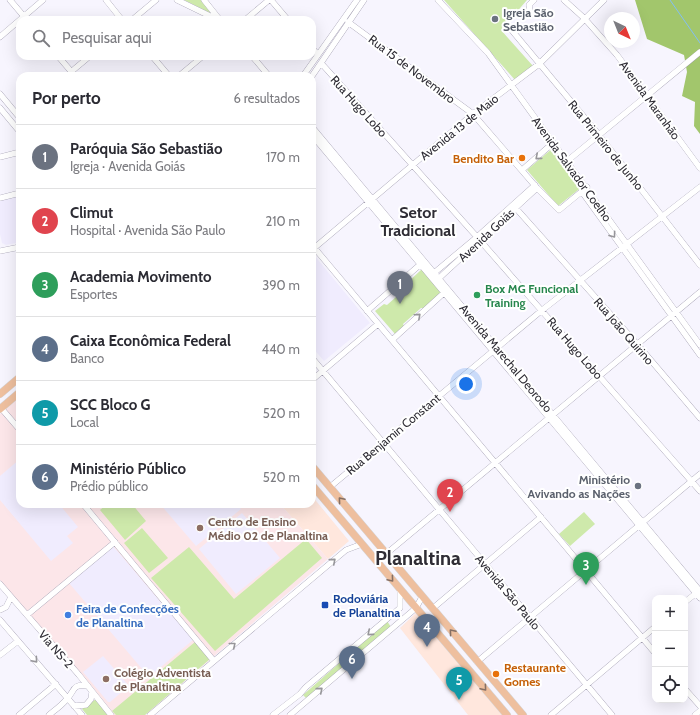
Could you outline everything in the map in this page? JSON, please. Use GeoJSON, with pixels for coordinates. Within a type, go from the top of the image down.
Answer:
{"type":"FeatureCollection","features":[{"type":"Feature","properties":{"kind":"main road"},"geometry":{"type":"LineString","coordinates":[[0,394],[16,380]]}},
{"type":"Feature","properties":{"kind":"main road"},"geometry":{"type":"LineString","coordinates":[[1,408],[16,395]]}},
{"type":"Feature","properties":{"kind":"main road"},"geometry":{"type":"LineString","coordinates":[[316,470],[523,715]]}},
{"type":"Feature","properties":{"kind":"main road"},"geometry":{"type":"LineString","coordinates":[[316,490],[446,645],[454,652],[507,715]]}},
{"type":"Feature","properties":{"kind":"main road"},"geometry":{"type":"LineString","coordinates":[[343,523],[350,523],[355,516]]}},
{"type":"Feature","properties":{"kind":"main road"},"geometry":{"type":"LineString","coordinates":[[349,530],[361,523]]}},
{"type":"Feature","properties":{"kind":"main road"},"geometry":{"type":"LineString","coordinates":[[454,652],[460,650],[463,645]]}},
{"type":"Feature","properties":{"kind":"main road"},"geometry":{"type":"LineString","coordinates":[[459,658],[471,655]]}},
{"type":"Feature","properties":{"kind":"street"},"geometry":{"type":"LineString","coordinates":[[10,0],[23,16]]}},
{"type":"Feature","properties":{"kind":"street"},"geometry":{"type":"LineString","coordinates":[[27,16],[43,0]]}},
{"type":"Feature","properties":{"kind":"street"},"geometry":{"type":"LineString","coordinates":[[106,0],[119,16]]}},
{"type":"Feature","properties":{"kind":"street"},"geometry":{"type":"LineString","coordinates":[[137,16],[156,0]]}},
{"type":"Feature","properties":{"kind":"street"},"geometry":{"type":"LineString","coordinates":[[177,0],[210,16]]}},
{"type":"Feature","properties":{"kind":"street"},"geometry":{"type":"LineString","coordinates":[[204,0],[217,16]]}},
{"type":"Feature","properties":{"kind":"street"},"geometry":{"type":"LineString","coordinates":[[250,16],[270,0],[284,16]]}},
{"type":"Feature","properties":{"kind":"street"},"geometry":{"type":"LineString","coordinates":[[316,58],[326,43],[348,22],[357,0]]}},
{"type":"Feature","properties":{"kind":"street"},"geometry":{"type":"LineString","coordinates":[[315,72],[332,46],[336,34],[355,7],[364,0]]}},
{"type":"Feature","properties":{"kind":"street","name":"Avenida Salvador Coelho"},"geometry":{"type":"LineString","coordinates":[[438,0],[488,53],[566,162],[586,187],[624,246]]}},
{"type":"Feature","properties":{"kind":"street"},"geometry":{"type":"LineString","coordinates":[[531,15],[529,5],[534,0]]}},
{"type":"Feature","properties":{"kind":"street","name":"Avenida Maranhão"},"geometry":{"type":"LineString","coordinates":[[564,0],[584,18],[617,55],[700,168]]}},
{"type":"Feature","properties":{"kind":"street","name":"Avenida 13 de Maio"},"geometry":{"type":"LineString","coordinates":[[316,246],[473,114],[539,64],[584,18],[604,0]]}},
{"type":"Feature","properties":{"kind":"street","name":"Rua 15 de Novembro"},"geometry":{"type":"LineString","coordinates":[[348,22],[473,114],[559,210],[582,192]]}},
{"type":"Feature","properties":{"kind":"street"},"geometry":{"type":"LineString","coordinates":[[0,37],[16,25]]}},
{"type":"Feature","properties":{"kind":"street","name":"Rua Primeiro de Junho"},"geometry":{"type":"LineString","coordinates":[[509,27],[598,135],[700,264]]}},
{"type":"Feature","properties":{"kind":"street"},"geometry":{"type":"LineString","coordinates":[[326,43],[330,43],[332,46]]}},
{"type":"Feature","properties":{"kind":"street"},"geometry":{"type":"LineString","coordinates":[[566,162],[700,52]]}},
{"type":"Feature","properties":{"kind":"street"},"geometry":{"type":"LineString","coordinates":[[61,60],[71,72]]}},
{"type":"Feature","properties":{"kind":"street"},"geometry":{"type":"LineString","coordinates":[[75,72],[86,60]]}},
{"type":"Feature","properties":{"kind":"street"},"geometry":{"type":"LineString","coordinates":[[155,60],[166,72]]}},
{"type":"Feature","properties":{"kind":"street"},"geometry":{"type":"LineString","coordinates":[[184,72],[198,60]]}},
{"type":"Feature","properties":{"kind":"street"},"geometry":{"type":"LineString","coordinates":[[255,60],[266,72]]}},
{"type":"Feature","properties":{"kind":"street"},"geometry":{"type":"LineString","coordinates":[[306,72],[314,60]]}},
{"type":"Feature","properties":{"kind":"street","name":"Rua Hugo Lobo"},"geometry":{"type":"LineString","coordinates":[[321,63],[700,491]]}},
{"type":"Feature","properties":{"kind":"street"},"geometry":{"type":"LineString","coordinates":[[0,94],[16,113]]}},
{"type":"Feature","properties":{"kind":"street"},"geometry":{"type":"LineString","coordinates":[[0,108],[16,127]]}},
{"type":"Feature","properties":{"kind":"street","name":"Avenida Marechal Deorodo"},"geometry":{"type":"LineString","coordinates":[[316,131],[446,291],[699,591],[700,598]]}},
{"type":"Feature","properties":{"kind":"street","name":"Avenida Marechal Deorodo"},"geometry":{"type":"LineString","coordinates":[[316,139],[371,200]]}},
{"type":"Feature","properties":{"kind":"street"},"geometry":{"type":"LineString","coordinates":[[522,170],[553,143]]}},
{"type":"Feature","properties":{"kind":"street"},"geometry":{"type":"LineString","coordinates":[[0,157],[16,153]]}},
{"type":"Feature","properties":{"kind":"street","name":"Avenida Goiás"},"geometry":{"type":"LineString","coordinates":[[437,280],[478,239],[536,186]]}},
{"type":"Feature","properties":{"kind":"street"},"geometry":{"type":"LineString","coordinates":[[582,192],[586,187]]}},
{"type":"Feature","properties":{"kind":"street","name":"Rua Benjamin Constant"},"geometry":{"type":"LineString","coordinates":[[330,486],[541,311],[700,187]]}},
{"type":"Feature","properties":{"kind":"street","name":"Avenida Salvador Coelho"},"geometry":{"type":"LineString","coordinates":[[582,192],[674,314],[700,345]]}},
{"type":"Feature","properties":{"kind":"street"},"geometry":{"type":"LineString","coordinates":[[0,198],[16,194]]}},
{"type":"Feature","properties":{"kind":"street","name":"Rua João Quirino"},"geometry":{"type":"LineString","coordinates":[[514,207],[637,344],[700,418]]}},
{"type":"Feature","properties":{"kind":"street","name":"Avenida Goiás"},"geometry":{"type":"LineString","coordinates":[[434,272],[478,239]]}},
{"type":"Feature","properties":{"kind":"street"},"geometry":{"type":"LineString","coordinates":[[0,251],[16,248]]}},
{"type":"Feature","properties":{"kind":"street"},"geometry":{"type":"LineString","coordinates":[[316,252],[652,650]]}},
{"type":"Feature","properties":{"kind":"street"},"geometry":{"type":"LineString","coordinates":[[367,311],[422,262]]}},
{"type":"Feature","properties":{"kind":"street","name":"Avenida Marechal Deorodo"},"geometry":{"type":"LineString","coordinates":[[422,262],[434,272],[437,280]]}},
{"type":"Feature","properties":{"kind":"street"},"geometry":{"type":"LineString","coordinates":[[392,340],[446,291]]}},
{"type":"Feature","properties":{"kind":"street"},"geometry":{"type":"LineString","coordinates":[[386,554],[700,292]]}},
{"type":"Feature","properties":{"kind":"street","name":"Avenida Salvador Coelho"},"geometry":{"type":"LineString","coordinates":[[674,314],[700,355]]}},
{"type":"Feature","properties":{"kind":"street"},"geometry":{"type":"LineString","coordinates":[[316,377],[378,324]]}},
{"type":"Feature","properties":{"kind":"street","name":"Avenida São Paulo"},"geometry":{"type":"LineString","coordinates":[[316,363],[612,715]]}},
{"type":"Feature","properties":{"kind":"street"},"geometry":{"type":"LineString","coordinates":[[1,408],[16,425]]}},
{"type":"Feature","properties":{"kind":"street"},"geometry":{"type":"LineString","coordinates":[[478,662],[700,474]]}},
{"type":"Feature","properties":{"kind":"street"},"geometry":{"type":"LineString","coordinates":[[86,508],[214,661]]}},
{"type":"Feature","properties":{"kind":"street"},"geometry":{"type":"LineString","coordinates":[[432,609],[541,517]]}},
{"type":"Feature","properties":{"kind":"street"},"geometry":{"type":"LineString","coordinates":[[26,615],[115,542]]}},
{"type":"Feature","properties":{"kind":"street"},"geometry":{"type":"LineString","coordinates":[[150,715],[346,550],[362,544]]}},
{"type":"Feature","properties":{"kind":"street","name":"Via NS-2"},"geometry":{"type":"LineString","coordinates":[[1,587],[88,686],[111,715]]}},
{"type":"Feature","properties":{"kind":"street"},"geometry":{"type":"LineString","coordinates":[[273,715],[300,694],[306,687],[400,608],[400,590]]}},
{"type":"Feature","properties":{"kind":"street"},"geometry":{"type":"LineString","coordinates":[[688,600],[699,591]]}},
{"type":"Feature","properties":{"kind":"street"},"geometry":{"type":"LineString","coordinates":[[0,610],[6,607],[11,597]]}},
{"type":"Feature","properties":{"kind":"street"},"geometry":{"type":"LineString","coordinates":[[290,715],[416,608],[422,597]]}},
{"type":"Feature","properties":{"kind":"street"},"geometry":{"type":"LineString","coordinates":[[387,619],[394,627]]}},
{"type":"Feature","properties":{"kind":"street","name":"Via NS-2"},"geometry":{"type":"LineString","coordinates":[[0,620],[2,627],[18,641],[56,684],[79,714]]}},
{"type":"Feature","properties":{"kind":"street"},"geometry":{"type":"LineString","coordinates":[[551,715],[652,630]]}},
{"type":"Feature","properties":{"kind":"street"},"geometry":{"type":"LineString","coordinates":[[0,655],[18,641]]}},
{"type":"Feature","properties":{"kind":"street"},"geometry":{"type":"LineString","coordinates":[[19,715],[56,684]]}},
{"type":"Feature","properties":{"kind":"street"},"geometry":{"type":"LineString","coordinates":[[49,715],[68,699],[74,688],[79,686],[88,686]]}},
{"type":"Feature","properties":{"kind":"street"},"geometry":{"type":"LineString","coordinates":[[74,706],[86,705],[91,699],[92,692]]}},
{"type":"Feature","properties":{"kind":"street"},"geometry":{"type":"LineString","coordinates":[[688,692],[700,706]]}},
{"type":"Feature","properties":{"kind":"street"},"geometry":{"type":"LineString","coordinates":[[300,694],[301,699],[306,702]]}},
{"type":"Feature","properties":{"kind":"street"},"geometry":{"type":"LineString","coordinates":[[290,702],[295,704],[296,710]]}},
{"type":"Feature","properties":{"kind":"street"},"geometry":{"type":"LineString","coordinates":[[695,715],[700,710]]}},
{"type":"Feature","properties":{"kind":"shaded area"},"geometry":{"type":"Polygon","coordinates":[[[16,196],[16,243],[6,245],[2,243],[0,234],[0,199],[16,196]]]}},
{"type":"Feature","properties":{"kind":"shaded area"},"geometry":{"type":"Polygon","coordinates":[[[316,257],[370,323],[324,361],[316,352],[316,257]]]}},
{"type":"Feature","properties":{"kind":"shaded area"},"geometry":{"type":"Polygon","coordinates":[[[16,400],[16,508],[283,508],[328,559],[145,715],[114,715],[0,580],[0,414],[16,400]]]}},
{"type":"Feature","properties":{"kind":"shaded area"},"geometry":{"type":"Polygon","coordinates":[[[16,462],[16,508],[62,508],[78,527],[67,536],[73,543],[51,561],[0,500],[0,476],[16,462]]]}},
{"type":"Feature","properties":{"kind":"shaded area"},"geometry":{"type":"Polygon","coordinates":[[[316,501],[349,541],[328,559],[283,508],[316,508],[316,501]]]}},
{"type":"Feature","properties":{"kind":"shaded area","name":"Centro de Ensino Médio 02 de Planaltina"},"geometry":{"type":"Polygon","coordinates":[[[163,508],[241,509],[196,546],[163,508]]]}},
{"type":"Feature","properties":{"kind":"shaded area"},"geometry":{"type":"Polygon","coordinates":[[[242,513],[280,558],[236,594],[199,549],[242,513]]]}},
{"type":"Feature","properties":{"kind":"shaded area"},"geometry":{"type":"Polygon","coordinates":[[[113,546],[193,640],[149,677],[69,583],[113,546]]]}},
{"type":"Feature","properties":{"kind":"shaded area"},"geometry":{"type":"Polygon","coordinates":[[[417,612],[504,715],[468,715],[400,628],[417,612]]]}},
{"type":"Feature","properties":{"kind":"shaded area","name":"Colégio Adventista de Planaltina"},"geometry":{"type":"Polygon","coordinates":[[[103,656],[129,686],[110,702],[108,702],[83,672],[103,656]]]}},
{"type":"Feature","properties":{"kind":"green space"},"geometry":{"type":"Polygon","coordinates":[[[184,0],[202,0],[213,12],[210,13],[184,0]]]}},
{"type":"Feature","properties":{"kind":"green space"},"geometry":{"type":"Polygon","coordinates":[[[444,0],[527,0],[501,30],[533,66],[515,80],[444,0]]]}},
{"type":"Feature","properties":{"kind":"green space"},"geometry":{"type":"Polygon","coordinates":[[[635,0],[700,0],[700,134],[694,126],[695,102],[682,96],[687,72],[684,55],[647,39],[640,12],[639,12],[635,0]]]}},
{"type":"Feature","properties":{"kind":"green space"},"geometry":{"type":"Polygon","coordinates":[[[554,147],[583,186],[558,206],[527,170],[554,147]]]}},
{"type":"Feature","properties":{"kind":"green space"},"geometry":{"type":"Polygon","coordinates":[[[422,269],[442,292],[403,324],[404,326],[395,334],[375,311],[384,304],[387,305],[405,289],[405,285],[422,269]]]}},
{"type":"Feature","properties":{"kind":"green space"},"geometry":{"type":"Polygon","coordinates":[[[102,508],[135,508],[146,521],[125,540],[100,510],[102,508]]]}},
{"type":"Feature","properties":{"kind":"green space"},"geometry":{"type":"Polygon","coordinates":[[[584,512],[595,524],[570,546],[559,534],[584,512]]]}},
{"type":"Feature","properties":{"kind":"green space"},"geometry":{"type":"Polygon","coordinates":[[[142,528],[168,558],[149,573],[124,543],[142,528]]]}},
{"type":"Feature","properties":{"kind":"green space"},"geometry":{"type":"Polygon","coordinates":[[[306,539],[322,558],[215,651],[151,578],[189,547],[234,599],[306,539]]]}},
{"type":"Feature","properties":{"kind":"green space"},"geometry":{"type":"Polygon","coordinates":[[[387,621],[391,627],[307,699],[303,695],[387,621]]]}},
{"type":"Feature","properties":{"kind":"green space"},"geometry":{"type":"Polygon","coordinates":[[[195,642],[210,659],[145,715],[116,715],[112,711],[195,642]]]}},
{"type":"Feature","properties":{"kind":"green space"},"geometry":{"type":"Polygon","coordinates":[[[96,699],[110,715],[87,715],[82,709],[96,699]]]}},
{"type":"Feature","properties":{"kind":"waterway"},"geometry":{"type":"LineString","coordinates":[[670,0],[700,43]]}},
{"type":"Feature","properties":{"kind":"place","name":"Igreja São Sebastião"},"geometry":{"type":"Point","coordinates":[495,19]}},
{"type":"Feature","properties":{"kind":"place","name":"Bendito Bar"},"geometry":{"type":"Point","coordinates":[522,158]}},
{"type":"Feature","properties":{"kind":"place","name":"Box MG Funcional Training"},"geometry":{"type":"Point","coordinates":[477,295]}},
{"type":"Feature","properties":{"kind":"place","name":"Paróquia São Sebastião"},"geometry":{"type":"Point","coordinates":[400,304]}},
{"type":"Feature","properties":{"kind":"place","name":"Ministério Avivando as Nações"},"geometry":{"type":"Point","coordinates":[638,486]}},
{"type":"Feature","properties":{"kind":"place","name":"Climut"},"geometry":{"type":"Point","coordinates":[450,512]}},
{"type":"Feature","properties":{"kind":"place","name":"Centro de Ensino Médio 02 de Planaltina"},"geometry":{"type":"Point","coordinates":[200,528]}},
{"type":"Feature","properties":{"kind":"place","name":"Academia Movimento"},"geometry":{"type":"Point","coordinates":[586,585]}},
{"type":"Feature","properties":{"kind":"place","name":"Rodoviária de Planaltina"},"geometry":{"type":"Point","coordinates":[325,605]}},
{"type":"Feature","properties":{"kind":"place","name":"Feira de Confecções de Planaltina"},"geometry":{"type":"Point","coordinates":[68,615]}},
{"type":"Feature","properties":{"kind":"place","name":"Caixa Econômica Federal"},"geometry":{"type":"Point","coordinates":[427,647]}},
{"type":"Feature","properties":{"kind":"place","name":"Restaurante Gomes"},"geometry":{"type":"Point","coordinates":[496,674]}},
{"type":"Feature","properties":{"kind":"place","name":"Colégio Adventista de Planaltina"},"geometry":{"type":"Point","coordinates":[106,679]}},
{"type":"Feature","properties":{"kind":"place","name":"Ministério Público"},"geometry":{"type":"Point","coordinates":[352,679]}},
{"type":"Feature","properties":{"kind":"place","name":"SCC Bloco G"},"geometry":{"type":"Point","coordinates":[459,700]}},
{"type":"Feature","properties":{"kind":"district","name":"Setor Tradicional"},"geometry":{"type":"Point","coordinates":[418,221]}},
{"type":"Feature","properties":{"kind":"district","name":"Planaltina"},"geometry":{"type":"Point","coordinates":[418,558]}}]}
